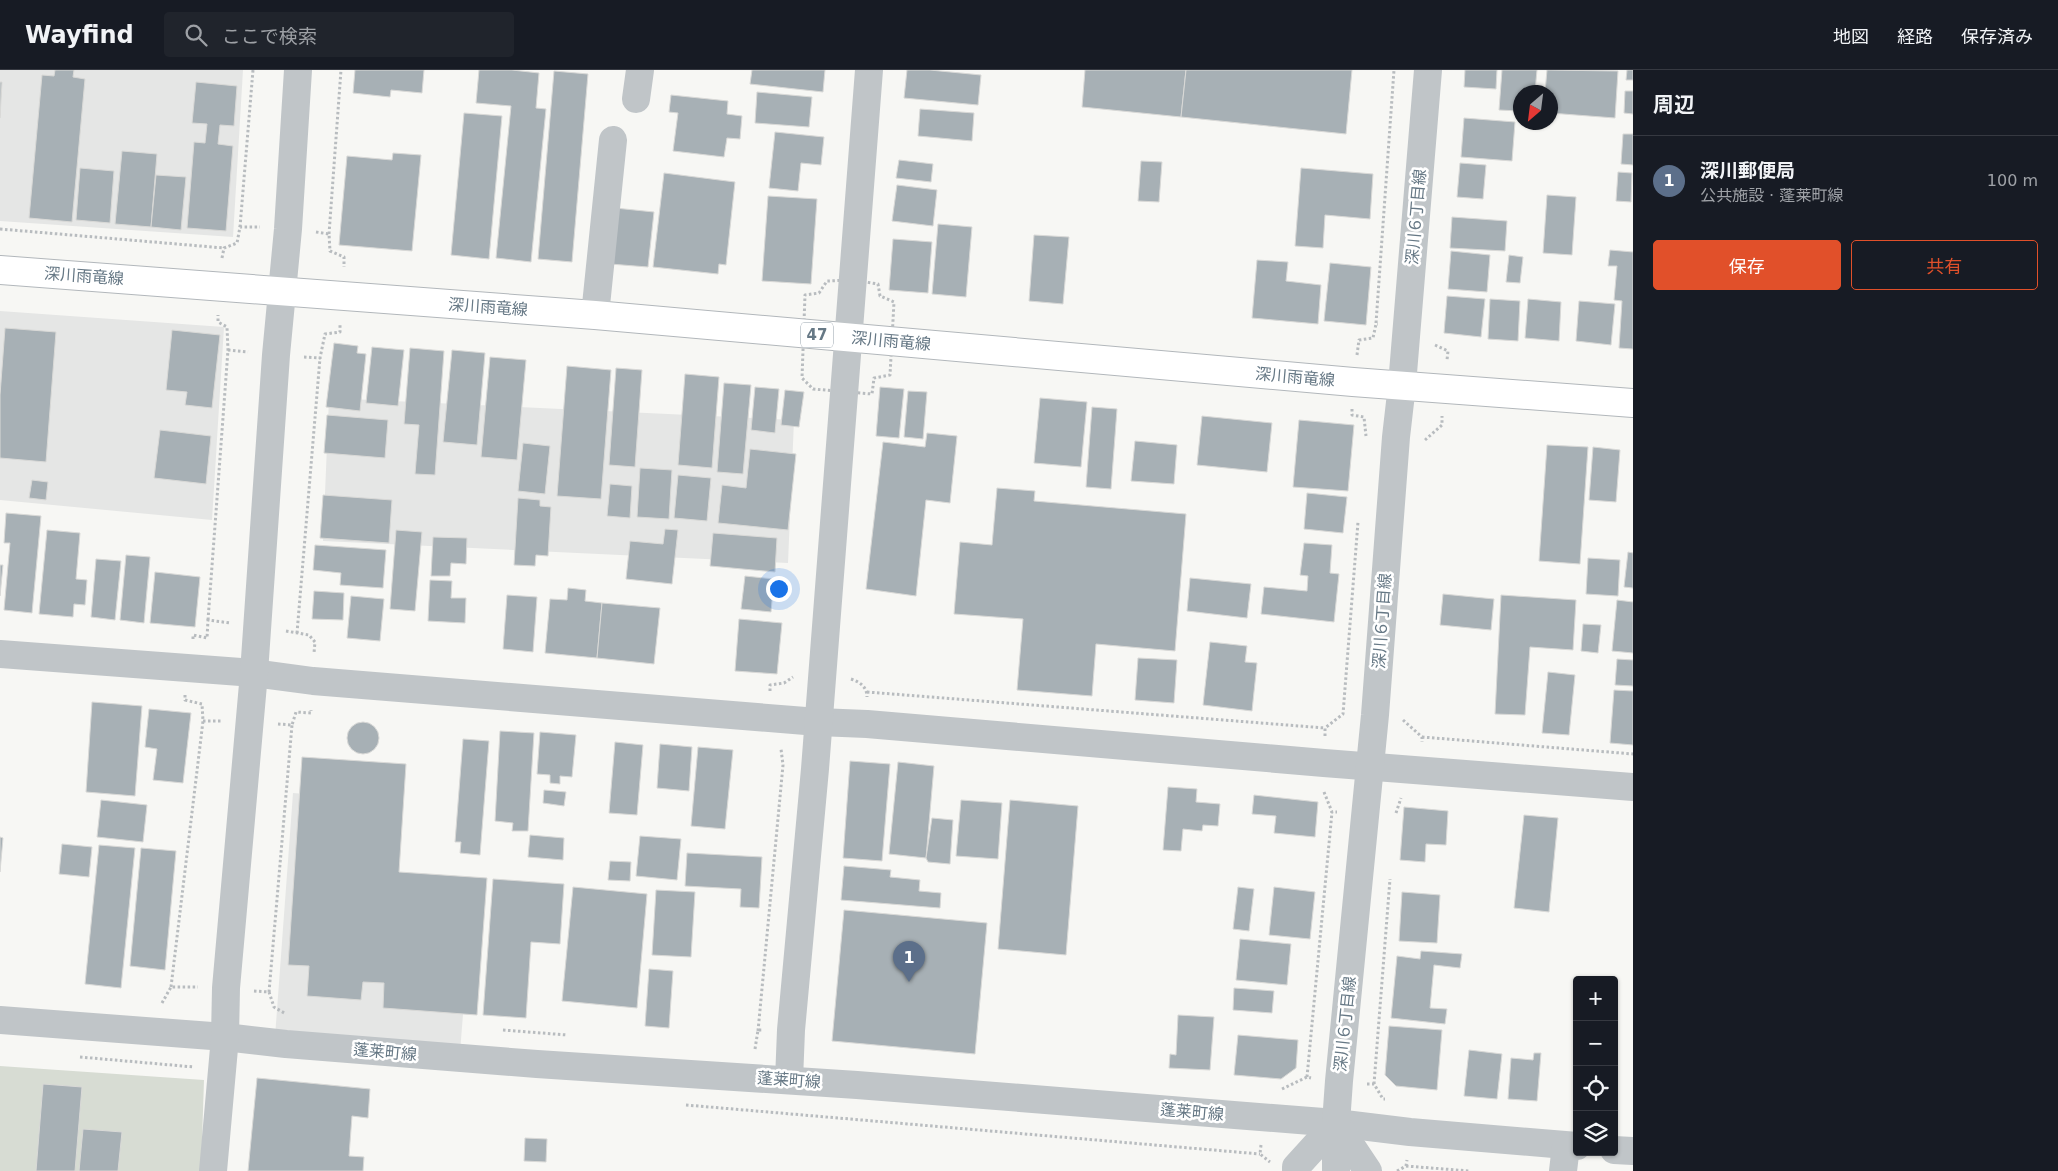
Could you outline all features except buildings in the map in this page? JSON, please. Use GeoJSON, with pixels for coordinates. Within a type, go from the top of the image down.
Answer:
{"type":"FeatureCollection","features":[{"type":"Feature","properties":{"kind":"main road","name":"深川雨竜線"},"geometry":{"type":"LineString","coordinates":[[0,270],[595,315],[1402,385],[1633,403]]}},
{"type":"Feature","properties":{"kind":"street"},"geometry":{"type":"LineString","coordinates":[[213,1171],[225,1037],[226,988],[254,672],[275,364],[283,292],[298,70]]}},
{"type":"Feature","properties":{"kind":"street"},"geometry":{"type":"LineString","coordinates":[[636,99],[640,70]]}},
{"type":"Feature","properties":{"kind":"street"},"geometry":{"type":"LineString","coordinates":[[789,1080],[791,1030],[818,722],[869,70]]}},
{"type":"Feature","properties":{"kind":"street","name":"深川６丁目線"},"geometry":{"type":"LineString","coordinates":[[1336,1171],[1336,1123],[1370,766],[1428,70]]}},
{"type":"Feature","properties":{"kind":"street"},"geometry":{"type":"LineString","coordinates":[[595,315],[613,140]]}},
{"type":"Feature","properties":{"kind":"street"},"geometry":{"type":"LineString","coordinates":[[0,654],[254,672],[323,682],[818,722],[867,724],[1633,787]]}},
{"type":"Feature","properties":{"kind":"street","name":"蓬莱町線"},"geometry":{"type":"LineString","coordinates":[[0,1020],[537,1064],[789,1080],[1336,1123],[1569,1154]]}},
{"type":"Feature","properties":{"kind":"street"},"geometry":{"type":"LineString","coordinates":[[1296,1171],[1296,1167],[1336,1123],[1368,1171]]}},
{"type":"Feature","properties":{"kind":"street"},"geometry":{"type":"LineString","coordinates":[[1618,1150],[1633,1151]]}},
{"type":"Feature","properties":{"kind":"path"},"geometry":{"type":"LineString","coordinates":[[240,227],[252,70]]}},
{"type":"Feature","properties":{"kind":"path"},"geometry":{"type":"LineString","coordinates":[[330,234],[341,70]]}},
{"type":"Feature","properties":{"kind":"path"},"geometry":{"type":"LineString","coordinates":[[1376,324],[1394,70]]}},
{"type":"Feature","properties":{"kind":"path"},"geometry":{"type":"LineString","coordinates":[[0,229],[224,248]]}},
{"type":"Feature","properties":{"kind":"path"},"geometry":{"type":"LineString","coordinates":[[208,620],[228,350]]}},
{"type":"Feature","properties":{"kind":"path"},"geometry":{"type":"LineString","coordinates":[[298,633],[320,358]]}},
{"type":"Feature","properties":{"kind":"path"},"geometry":{"type":"LineString","coordinates":[[1343,714],[1359,516]]}},
{"type":"Feature","properties":{"kind":"path"},"geometry":{"type":"LineString","coordinates":[[867,692],[1325,728]]}},
{"type":"Feature","properties":{"kind":"path"},"geometry":{"type":"LineString","coordinates":[[171,986],[203,721]]}},
{"type":"Feature","properties":{"kind":"path"},"geometry":{"type":"LineString","coordinates":[[269,992],[292,725]]}},
{"type":"Feature","properties":{"kind":"path"},"geometry":{"type":"LineString","coordinates":[[1422,737],[1633,754]]}},
{"type":"Feature","properties":{"kind":"path"},"geometry":{"type":"LineString","coordinates":[[757,1049],[783,765]]}},
{"type":"Feature","properties":{"kind":"path"},"geometry":{"type":"LineString","coordinates":[[1306,1077],[1332,812]]}},
{"type":"Feature","properties":{"kind":"path"},"geometry":{"type":"LineString","coordinates":[[1374,1084],[1390,876]]}},
{"type":"Feature","properties":{"kind":"path"},"geometry":{"type":"LineString","coordinates":[[680,1104],[1260,1154]]}},
{"type":"Feature","properties":{"kind":"path"},"geometry":{"type":"LineString","coordinates":[[1406,1166],[1469,1171]]}},
{"type":"Feature","properties":{"kind":"shaded area"},"geometry":{"type":"Polygon","coordinates":[[[0,70],[243,70],[233,237],[0,221],[0,70]]]}},
{"type":"Feature","properties":{"kind":"shaded area"},"geometry":{"type":"Polygon","coordinates":[[[0,311],[224,327],[212,520],[0,500],[0,311]]]}},
{"type":"Feature","properties":{"kind":"shaded area"},"geometry":{"type":"Polygon","coordinates":[[[329,398],[794,420],[788,563],[323,541],[329,398]]]}},
{"type":"Feature","properties":{"kind":"shaded area"},"geometry":{"type":"Polygon","coordinates":[[[293,793],[395,801],[387,895],[472,902],[460,1052],[275,1037],[293,793]]]}},
{"type":"Feature","properties":{"kind":"shaded area"},"geometry":{"type":"Polygon","coordinates":[[[0,1066],[204,1080],[201,1171],[0,1171],[0,1066]]]}},
{"type":"Feature","properties":{"kind":"place","name":"深川郵便局"},"geometry":{"type":"Point","coordinates":[909,982]}}]}
